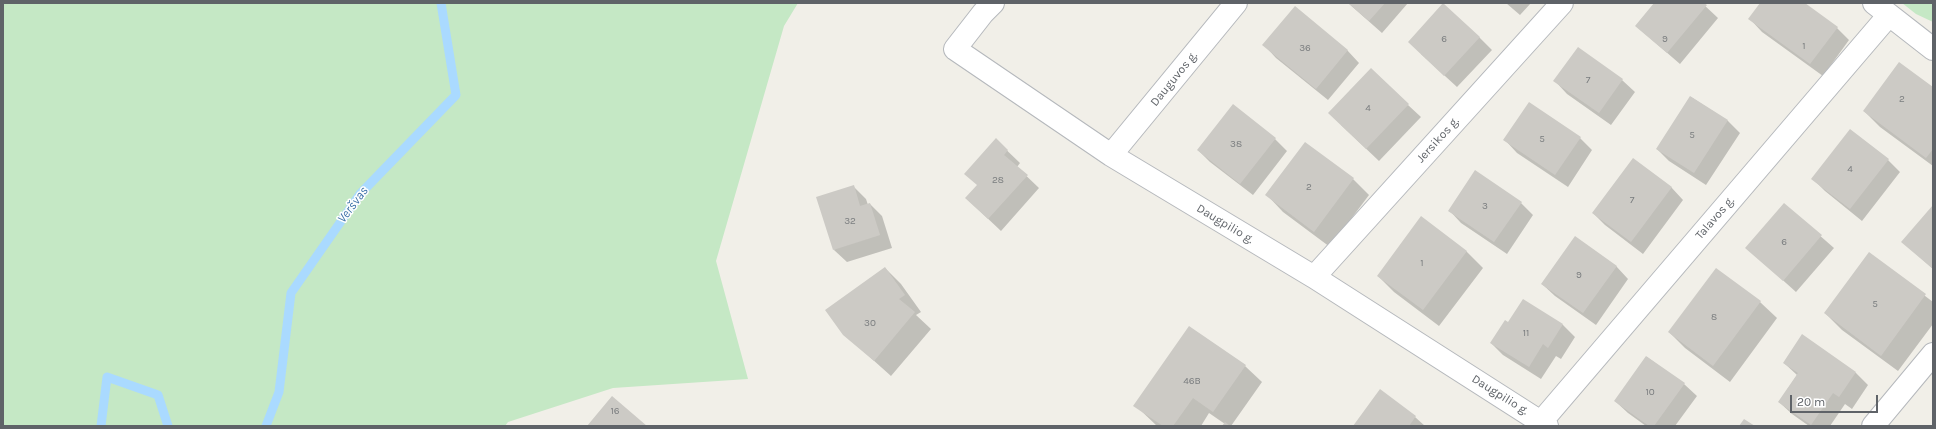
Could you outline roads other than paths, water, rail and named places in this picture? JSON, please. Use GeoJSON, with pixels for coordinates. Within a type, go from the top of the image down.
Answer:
{"type":"FeatureCollection","features":[{"type":"Feature","properties":{"kind":"street","name":"Daugpilio g."},"geometry":{"type":"LineString","coordinates":[[993,3],[983,13],[955,49],[1111,156],[1314,277],[1544,424]]}},
{"type":"Feature","properties":{"kind":"street","name":"Dauguvos g."},"geometry":{"type":"LineString","coordinates":[[1111,156],[1236,3]]}},
{"type":"Feature","properties":{"kind":"street","name":"Jersikos g."},"geometry":{"type":"LineString","coordinates":[[1314,277],[1562,3]]}},
{"type":"Feature","properties":{"kind":"street"},"geometry":{"type":"LineString","coordinates":[[1881,9],[1933,49]]}},
{"type":"Feature","properties":{"kind":"street","name":"Talavos g."},"geometry":{"type":"LineString","coordinates":[[1544,424],[1881,9]]}},
{"type":"Feature","properties":{"kind":"street"},"geometry":{"type":"LineString","coordinates":[[1873,426],[1933,354]]}},
{"type":"Feature","properties":{"kind":"waterway","name":"Veršvas"},"geometry":{"type":"LineString","coordinates":[[266,426],[279,392],[291,293],[360,194],[456,95],[441,3]]}},
{"type":"Feature","properties":{"kind":"waterway","name":"Veršvas"},"geometry":{"type":"LineString","coordinates":[[101,426],[107,377],[158,395],[168,426]]}}]}
